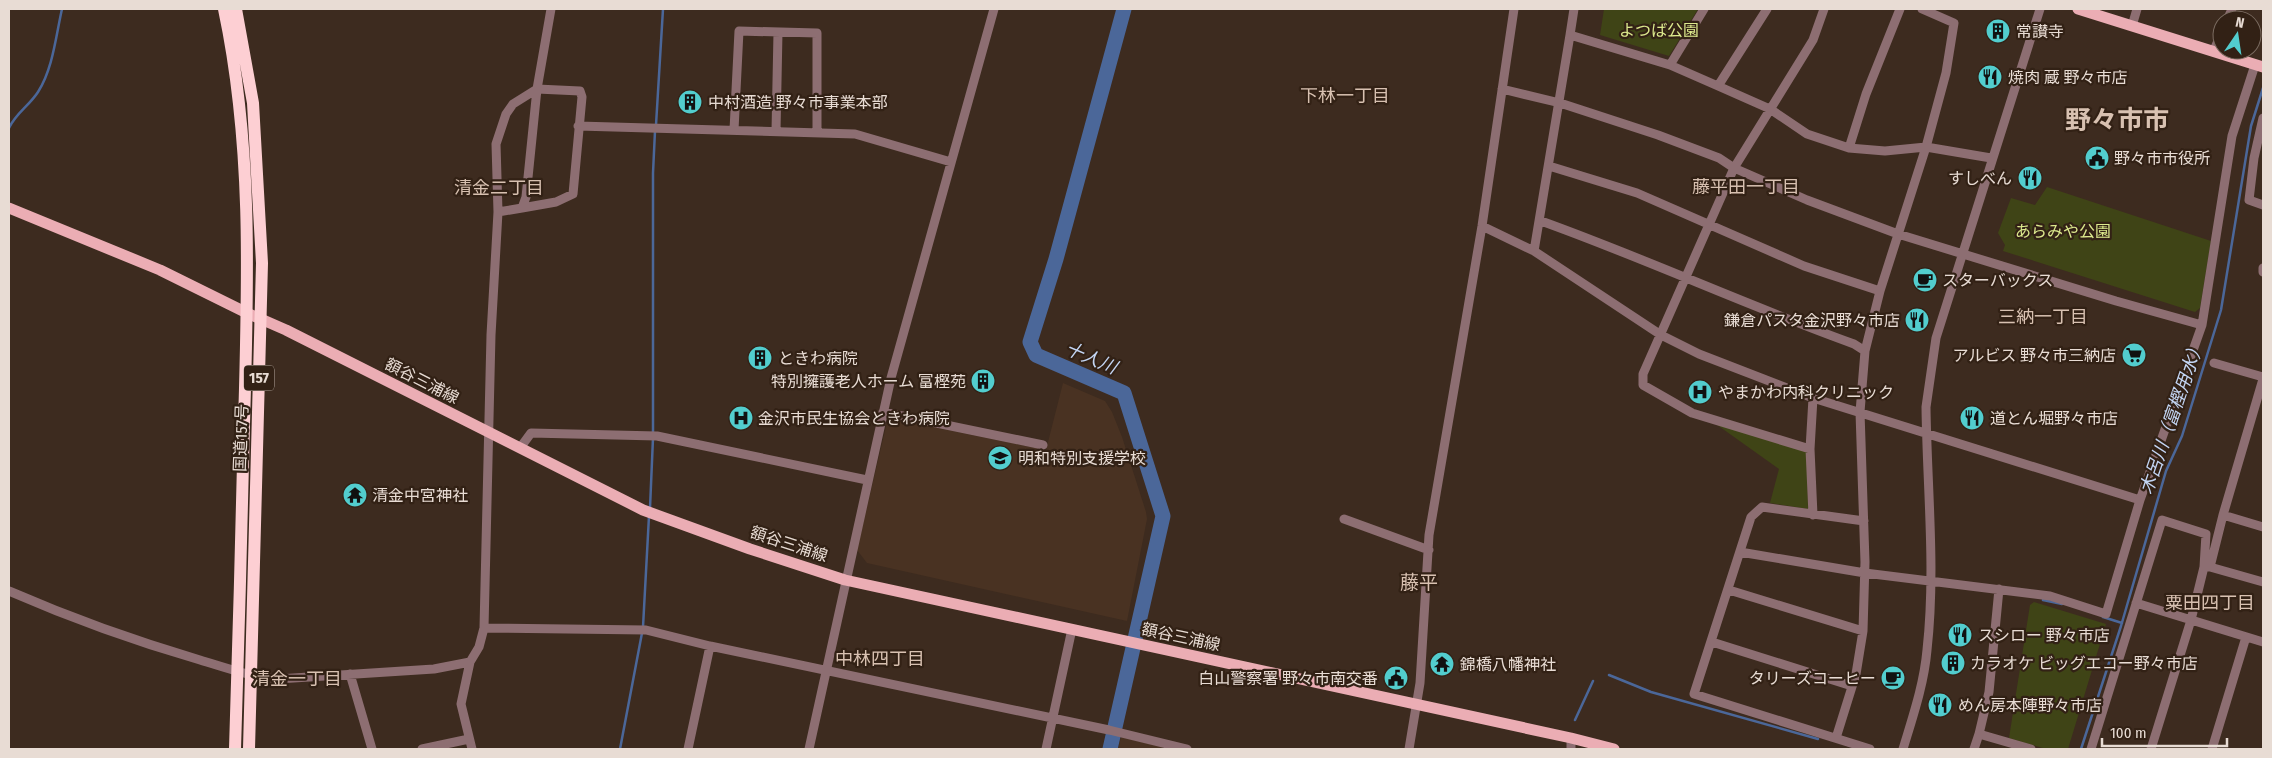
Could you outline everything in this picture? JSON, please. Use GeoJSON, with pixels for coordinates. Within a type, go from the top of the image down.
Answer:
{"type":"FeatureCollection","features":[{"type":"Feature","properties":{"kind":"highway","name":"国道157号"},"geometry":{"type":"LineString","coordinates":[[224,9],[237,79],[245,157],[247,314],[236,749]]}},
{"type":"Feature","properties":{"kind":"highway","name":"国道157号"},"geometry":{"type":"LineString","coordinates":[[236,9],[252,94],[262,263],[249,749]]}},
{"type":"Feature","properties":{"kind":"main road"},"geometry":{"type":"LineString","coordinates":[[2078,9],[2212,52]]}},
{"type":"Feature","properties":{"kind":"main road"},"geometry":{"type":"LineString","coordinates":[[2239,60],[2259,66]]}},
{"type":"Feature","properties":{"kind":"main road","name":"額谷三浦線"},"geometry":{"type":"LineString","coordinates":[[9,208],[160,270],[247,314],[286,330],[643,510],[845,580],[1417,705],[1571,744],[1614,749]]}},
{"type":"Feature","properties":{"kind":"street"},"geometry":{"type":"LineString","coordinates":[[522,208],[526,197],[537,90],[551,9]]}},
{"type":"Feature","properties":{"kind":"street"},"geometry":{"type":"LineString","coordinates":[[809,749],[866,480],[883,412],[994,9]]}},
{"type":"Feature","properties":{"kind":"street"},"geometry":{"type":"LineString","coordinates":[[1408,749],[1417,705],[1428,550],[1482,226],[1514,9]]}},
{"type":"Feature","properties":{"kind":"street"},"geometry":{"type":"LineString","coordinates":[[1534,251],[1541,221],[1574,9]]}},
{"type":"Feature","properties":{"kind":"street"},"geometry":{"type":"LineString","coordinates":[[1670,65],[1704,9]]}},
{"type":"Feature","properties":{"kind":"street"},"geometry":{"type":"LineString","coordinates":[[1718,86],[1767,9]]}},
{"type":"Feature","properties":{"kind":"street"},"geometry":{"type":"LineString","coordinates":[[1810,450],[1692,413],[1643,385],[1643,374],[1734,168],[1813,40],[1824,9]]}},
{"type":"Feature","properties":{"kind":"street"},"geometry":{"type":"LineString","coordinates":[[1850,148],[1866,94],[1900,9]]}},
{"type":"Feature","properties":{"kind":"street"},"geometry":{"type":"LineString","coordinates":[[1836,738],[1852,686],[1863,631],[1865,573],[1860,412],[1865,351],[1880,291],[1926,147],[1946,73],[1954,23],[1922,9]]}},
{"type":"Feature","properties":{"kind":"street"},"geometry":{"type":"LineString","coordinates":[[1903,749],[1923,677],[1927,651],[1932,581],[1926,407],[1936,338],[1964,253],[1991,158],[2040,9]]}},
{"type":"Feature","properties":{"kind":"street"},"geometry":{"type":"LineString","coordinates":[[2132,26],[2137,9]]}},
{"type":"Feature","properties":{"kind":"street"},"geometry":{"type":"LineString","coordinates":[[734,130],[739,31],[817,33],[817,132]]}},
{"type":"Feature","properties":{"kind":"street"},"geometry":{"type":"LineString","coordinates":[[776,131],[778,32]]}},
{"type":"Feature","properties":{"kind":"street"},"geometry":{"type":"LineString","coordinates":[[1570,35],[1670,65],[1770,109],[1806,134],[1850,148],[1885,151],[1926,147],[1991,158]]}},
{"type":"Feature","properties":{"kind":"street"},"geometry":{"type":"LineString","coordinates":[[1740,552],[1865,573],[2050,596],[2106,614],[2140,500],[2202,325],[2232,136],[2259,66]]}},
{"type":"Feature","properties":{"kind":"street"},"geometry":{"type":"LineString","coordinates":[[1502,89],[1560,102],[1658,135],[1719,158],[1734,168],[1807,200],[1898,234],[2112,300],[2202,325]]}},
{"type":"Feature","properties":{"kind":"street"},"geometry":{"type":"LineString","coordinates":[[472,749],[461,704],[470,662],[479,647],[484,628],[488,433],[498,212],[496,144],[506,114],[513,104],[537,90],[580,91],[573,194],[556,202],[498,212]]}},
{"type":"Feature","properties":{"kind":"street"},"geometry":{"type":"LineString","coordinates":[[2263,118],[2254,158],[2249,200],[2263,204]]}},
{"type":"Feature","properties":{"kind":"street"},"geometry":{"type":"LineString","coordinates":[[578,126],[855,134],[951,162]]}},
{"type":"Feature","properties":{"kind":"street"},"geometry":{"type":"LineString","coordinates":[[1549,166],[1637,193],[1804,266],[1880,291]]}},
{"type":"Feature","properties":{"kind":"street"},"geometry":{"type":"LineString","coordinates":[[1541,221],[1614,247],[1767,312],[1854,344],[1865,351]]}},
{"type":"Feature","properties":{"kind":"street"},"geometry":{"type":"LineString","coordinates":[[1482,226],[1534,251],[1661,334],[1699,354],[1813,398],[2140,500]]}},
{"type":"Feature","properties":{"kind":"street"},"geometry":{"type":"LineString","coordinates":[[2151,749],[2263,378],[2214,363]]}},
{"type":"Feature","properties":{"kind":"street"},"geometry":{"type":"LineString","coordinates":[[1813,398],[1810,450],[1813,515]]}},
{"type":"Feature","properties":{"kind":"street"},"geometry":{"type":"LineString","coordinates":[[883,412],[1043,445]]}},
{"type":"Feature","properties":{"kind":"street"},"geometry":{"type":"LineString","coordinates":[[520,448],[531,433],[657,436],[866,480]]}},
{"type":"Feature","properties":{"kind":"street"},"geometry":{"type":"LineString","coordinates":[[1864,522],[1762,507],[1751,517],[1694,694],[1870,749]]}},
{"type":"Feature","properties":{"kind":"street"},"geometry":{"type":"LineString","coordinates":[[2223,515],[2263,527]]}},
{"type":"Feature","properties":{"kind":"street"},"geometry":{"type":"LineString","coordinates":[[1344,519],[1428,550]]}},
{"type":"Feature","properties":{"kind":"street"},"geometry":{"type":"LineString","coordinates":[[2093,749],[2162,520],[2206,534],[2207,567]]}},
{"type":"Feature","properties":{"kind":"street"},"geometry":{"type":"LineString","coordinates":[[2207,567],[2263,582]]}},
{"type":"Feature","properties":{"kind":"street"},"geometry":{"type":"LineString","coordinates":[[1974,749],[1989,692],[1999,589]]}},
{"type":"Feature","properties":{"kind":"street"},"geometry":{"type":"LineString","coordinates":[[1729,590],[1863,631]]}},
{"type":"Feature","properties":{"kind":"street"},"geometry":{"type":"LineString","coordinates":[[9,591],[60,612],[154,646],[251,676],[278,679],[434,669],[470,662]]}},
{"type":"Feature","properties":{"kind":"street"},"geometry":{"type":"LineString","coordinates":[[2136,603],[2263,642]]}},
{"type":"Feature","properties":{"kind":"street"},"geometry":{"type":"LineString","coordinates":[[484,628],[642,630],[1109,730],[1187,749]]}},
{"type":"Feature","properties":{"kind":"street"},"geometry":{"type":"LineString","coordinates":[[1046,749],[1072,630]]}},
{"type":"Feature","properties":{"kind":"street"},"geometry":{"type":"LineString","coordinates":[[2212,749],[2246,636]]}},
{"type":"Feature","properties":{"kind":"street"},"geometry":{"type":"LineString","coordinates":[[1712,642],[1852,686]]}},
{"type":"Feature","properties":{"kind":"street"},"geometry":{"type":"LineString","coordinates":[[688,749],[710,646]]}},
{"type":"Feature","properties":{"kind":"street"},"geometry":{"type":"LineString","coordinates":[[350,674],[372,749]]}},
{"type":"Feature","properties":{"kind":"street"},"geometry":{"type":"LineString","coordinates":[[1979,734],[2031,749]]}},
{"type":"Feature","properties":{"kind":"street"},"geometry":{"type":"LineString","coordinates":[[422,749],[469,739]]}},
{"type":"Feature","properties":{"kind":"shaded area","name":"やまかわ内科クリニック"},"geometry":{"type":"Polygon","coordinates":[[[1691,380],[1714,390],[1708,404],[1686,394],[1691,380]]]}},
{"type":"Feature","properties":{"kind":"shaded area"},"geometry":{"type":"Polygon","coordinates":[[[1063,383],[1105,401],[1112,412],[1122,437],[1146,512],[1147,519],[1127,621],[867,563],[857,550],[888,418],[1046,450],[1063,383]]]}},
{"type":"Feature","properties":{"kind":"shaded area"},"geometry":{"type":"Polygon","coordinates":[[[1121,737],[1170,749],[1118,749],[1121,737]]]}},
{"type":"Feature","properties":{"kind":"green space","name":"よつば公園"},"geometry":{"type":"Polygon","coordinates":[[[1604,9],[1698,9],[1669,56],[1600,35],[1604,9]]]}},
{"type":"Feature","properties":{"kind":"green space","name":"あらみや公園"},"geometry":{"type":"Polygon","coordinates":[[[2047,187],[2211,241],[2200,308],[2195,312],[2003,251],[2005,245],[1998,233],[2011,198],[2035,205],[2047,187]]]}},
{"type":"Feature","properties":{"kind":"green space"},"geometry":{"type":"Polygon","coordinates":[[[1713,422],[1807,452],[1808,509],[1770,503],[1779,469],[1713,422]]]}},
{"type":"Feature","properties":{"kind":"green space"},"geometry":{"type":"Polygon","coordinates":[[[2034,602],[2106,624],[2068,749],[2046,749],[2009,738],[2030,605],[2034,602]]]}},
{"type":"Feature","properties":{"kind":"waterway"},"geometry":{"type":"LineString","coordinates":[[9,128],[43,83],[51,62],[62,9]]}},
{"type":"Feature","properties":{"kind":"waterway"},"geometry":{"type":"LineString","coordinates":[[656,125],[663,9]]}},
{"type":"Feature","properties":{"kind":"waterway","name":"十人川"},"geometry":{"type":"LineString","coordinates":[[1110,749],[1163,516],[1124,393],[1036,355],[1030,342],[1056,259],[1124,9]]}},
{"type":"Feature","properties":{"kind":"waterway","name":"木呂川（富樫用水）"},"geometry":{"type":"LineString","coordinates":[[2081,749],[2121,626],[2166,471],[2182,436],[2221,310],[2251,126],[2263,88]]}},
{"type":"Feature","properties":{"kind":"waterway"},"geometry":{"type":"LineString","coordinates":[[653,433],[653,173],[655,131]]}},
{"type":"Feature","properties":{"kind":"waterway"},"geometry":{"type":"LineString","coordinates":[[650,508],[653,438]]}},
{"type":"Feature","properties":{"kind":"waterway"},"geometry":{"type":"LineString","coordinates":[[643,627],[649,516]]}},
{"type":"Feature","properties":{"kind":"waterway"},"geometry":{"type":"LineString","coordinates":[[2043,600],[2062,604]]}},
{"type":"Feature","properties":{"kind":"waterway"},"geometry":{"type":"LineString","coordinates":[[2103,617],[2122,623]]}},
{"type":"Feature","properties":{"kind":"waterway"},"geometry":{"type":"LineString","coordinates":[[620,749],[642,633]]}},
{"type":"Feature","properties":{"kind":"waterway"},"geometry":{"type":"LineString","coordinates":[[1609,675],[1651,692],[1818,739]]}},
{"type":"Feature","properties":{"kind":"waterway"},"geometry":{"type":"LineString","coordinates":[[1575,720],[1593,681]]}},
{"type":"Feature","properties":{"kind":"place","name":"常讃寺"},"geometry":{"type":"Point","coordinates":[1998,31]}},
{"type":"Feature","properties":{"kind":"place","name":"焼肉 蔵 野々市店"},"geometry":{"type":"Point","coordinates":[1990,77]}},
{"type":"Feature","properties":{"kind":"place","name":"中村酒造 野々市事業本部"},"geometry":{"type":"Point","coordinates":[690,102]}},
{"type":"Feature","properties":{"kind":"place","name":"野々市市役所"},"geometry":{"type":"Point","coordinates":[2097,158]}},
{"type":"Feature","properties":{"kind":"place","name":"すしべん"},"geometry":{"type":"Point","coordinates":[2030,178]}},
{"type":"Feature","properties":{"kind":"place","name":"スターバックス"},"geometry":{"type":"Point","coordinates":[1925,280]}},
{"type":"Feature","properties":{"kind":"place","name":"鎌倉パスタ金沢野々市店"},"geometry":{"type":"Point","coordinates":[1917,320]}},
{"type":"Feature","properties":{"kind":"place","name":"アルビス 野々市三納店"},"geometry":{"type":"Point","coordinates":[2134,355]}},
{"type":"Feature","properties":{"kind":"place","name":"ときわ病院"},"geometry":{"type":"Point","coordinates":[760,358]}},
{"type":"Feature","properties":{"kind":"place","name":"特別擁護老人ホーム 富樫苑"},"geometry":{"type":"Point","coordinates":[983,381]}},
{"type":"Feature","properties":{"kind":"place","name":"やまかわ内科クリニック"},"geometry":{"type":"Point","coordinates":[1700,392]}},
{"type":"Feature","properties":{"kind":"place","name":"金沢市民生協会ときわ病院"},"geometry":{"type":"Point","coordinates":[741,418]}},
{"type":"Feature","properties":{"kind":"place","name":"道とん堀野々市店"},"geometry":{"type":"Point","coordinates":[1972,418]}},
{"type":"Feature","properties":{"kind":"place","name":"明和特別支援学校"},"geometry":{"type":"Point","coordinates":[1000,458]}},
{"type":"Feature","properties":{"kind":"place","name":"清金中宮神社"},"geometry":{"type":"Point","coordinates":[355,495]}},
{"type":"Feature","properties":{"kind":"place","name":"スシロー 野々市店"},"geometry":{"type":"Point","coordinates":[1960,635]}},
{"type":"Feature","properties":{"kind":"place","name":"カラオケ ビッグエコー野々市店"},"geometry":{"type":"Point","coordinates":[1953,663]}},
{"type":"Feature","properties":{"kind":"place","name":"錦橋八幡神社"},"geometry":{"type":"Point","coordinates":[1442,664]}},
{"type":"Feature","properties":{"kind":"place","name":"白山警察署 野々市南交番"},"geometry":{"type":"Point","coordinates":[1396,678]}},
{"type":"Feature","properties":{"kind":"place","name":"タリーズコーヒー"},"geometry":{"type":"Point","coordinates":[1893,678]}},
{"type":"Feature","properties":{"kind":"place","name":"めん房本陣野々市店"},"geometry":{"type":"Point","coordinates":[1940,705]}},
{"type":"Feature","properties":{"kind":"district","name":"下林一丁目"},"geometry":{"type":"Point","coordinates":[1345,96]}},
{"type":"Feature","properties":{"kind":"district","name":"野々市市"},"geometry":{"type":"Point","coordinates":[2117,120]}},
{"type":"Feature","properties":{"kind":"district","name":"藤平田一丁目"},"geometry":{"type":"Point","coordinates":[1746,187]}},
{"type":"Feature","properties":{"kind":"district","name":"清金二丁目"},"geometry":{"type":"Point","coordinates":[499,188]}},
{"type":"Feature","properties":{"kind":"district","name":"三納一丁目"},"geometry":{"type":"Point","coordinates":[2043,317]}},
{"type":"Feature","properties":{"kind":"district","name":"藤平"},"geometry":{"type":"Point","coordinates":[1419,582]}},
{"type":"Feature","properties":{"kind":"district","name":"粟田四丁目"},"geometry":{"type":"Point","coordinates":[2210,603]}},
{"type":"Feature","properties":{"kind":"district","name":"中林四丁目"},"geometry":{"type":"Point","coordinates":[880,659]}},
{"type":"Feature","properties":{"kind":"district","name":"清金一丁目"},"geometry":{"type":"Point","coordinates":[297,679]}}]}
